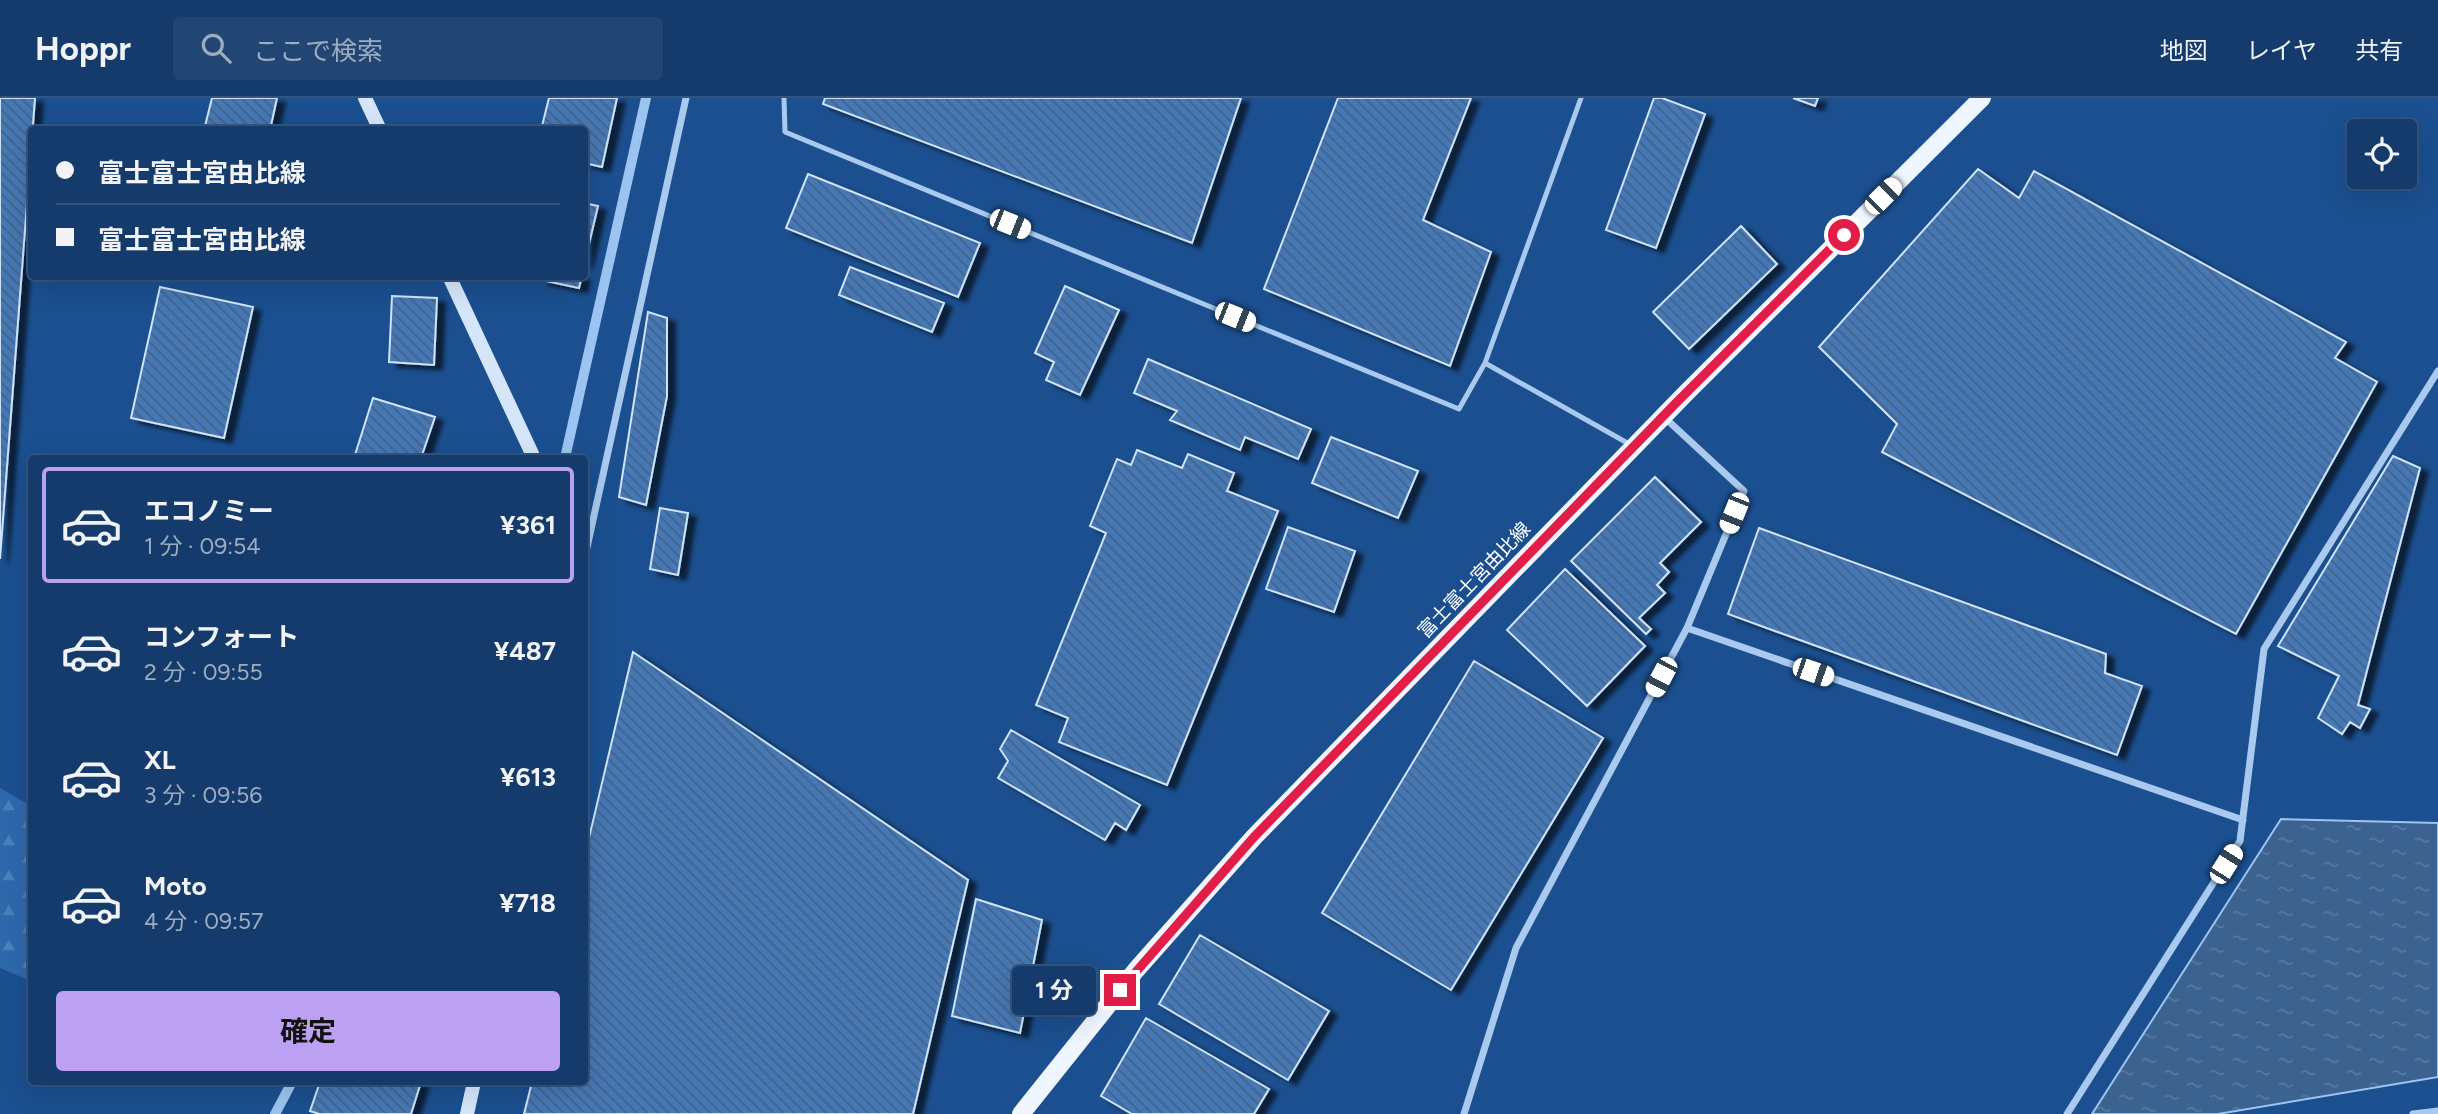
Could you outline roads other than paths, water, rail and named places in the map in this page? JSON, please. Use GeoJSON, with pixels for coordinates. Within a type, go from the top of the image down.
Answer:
{"type":"FeatureCollection","features":[{"type":"Feature","properties":{"kind":"main road"},"geometry":{"type":"LineString","coordinates":[[365,98],[378,126]]}},
{"type":"Feature","properties":{"kind":"main road","name":"富士富士宮由比線"},"geometry":{"type":"LineString","coordinates":[[1021,1114],[1136,970],[1254,837],[1633,447],[1982,98]]}},
{"type":"Feature","properties":{"kind":"main road"},"geometry":{"type":"LineString","coordinates":[[451,280],[533,455]]}},
{"type":"Feature","properties":{"kind":"main road"},"geometry":{"type":"LineString","coordinates":[[467,1114],[473,1085]]}},
{"type":"Feature","properties":{"kind":"street"},"geometry":{"type":"LineString","coordinates":[[588,543],[686,98]]}},
{"type":"Feature","properties":{"kind":"street"},"geometry":{"type":"LineString","coordinates":[[2067,1114],[2240,841],[2264,649],[2438,371]]}},
{"type":"Feature","properties":{"kind":"street"},"geometry":{"type":"LineString","coordinates":[[1464,1114],[1516,947],[1687,628],[1744,491],[1664,416]]}},
{"type":"Feature","properties":{"kind":"street"},"geometry":{"type":"LineString","coordinates":[[1687,628],[2242,820]]}},
{"type":"Feature","properties":{"kind":"street"},"geometry":{"type":"LineString","coordinates":[[2413,1114],[2438,1111]]}},
{"type":"Feature","properties":{"kind":"lane"},"geometry":{"type":"LineString","coordinates":[[784,98],[785,132],[1460,409],[1485,363],[1581,98]]}},
{"type":"Feature","properties":{"kind":"lane"},"geometry":{"type":"LineString","coordinates":[[1485,363],[1633,447]]}},
{"type":"Feature","properties":{"kind":"water"},"geometry":{"type":"Polygon","coordinates":[[[2281,819],[2438,823],[2438,1077],[2218,1114],[2092,1114],[2281,819]]]}},
{"type":"Feature","properties":{"kind":"waterway"},"geometry":{"type":"LineString","coordinates":[[566,455],[646,98]]}},
{"type":"Feature","properties":{"kind":"waterway"},"geometry":{"type":"LineString","coordinates":[[275,1114],[290,1085]]}}]}
